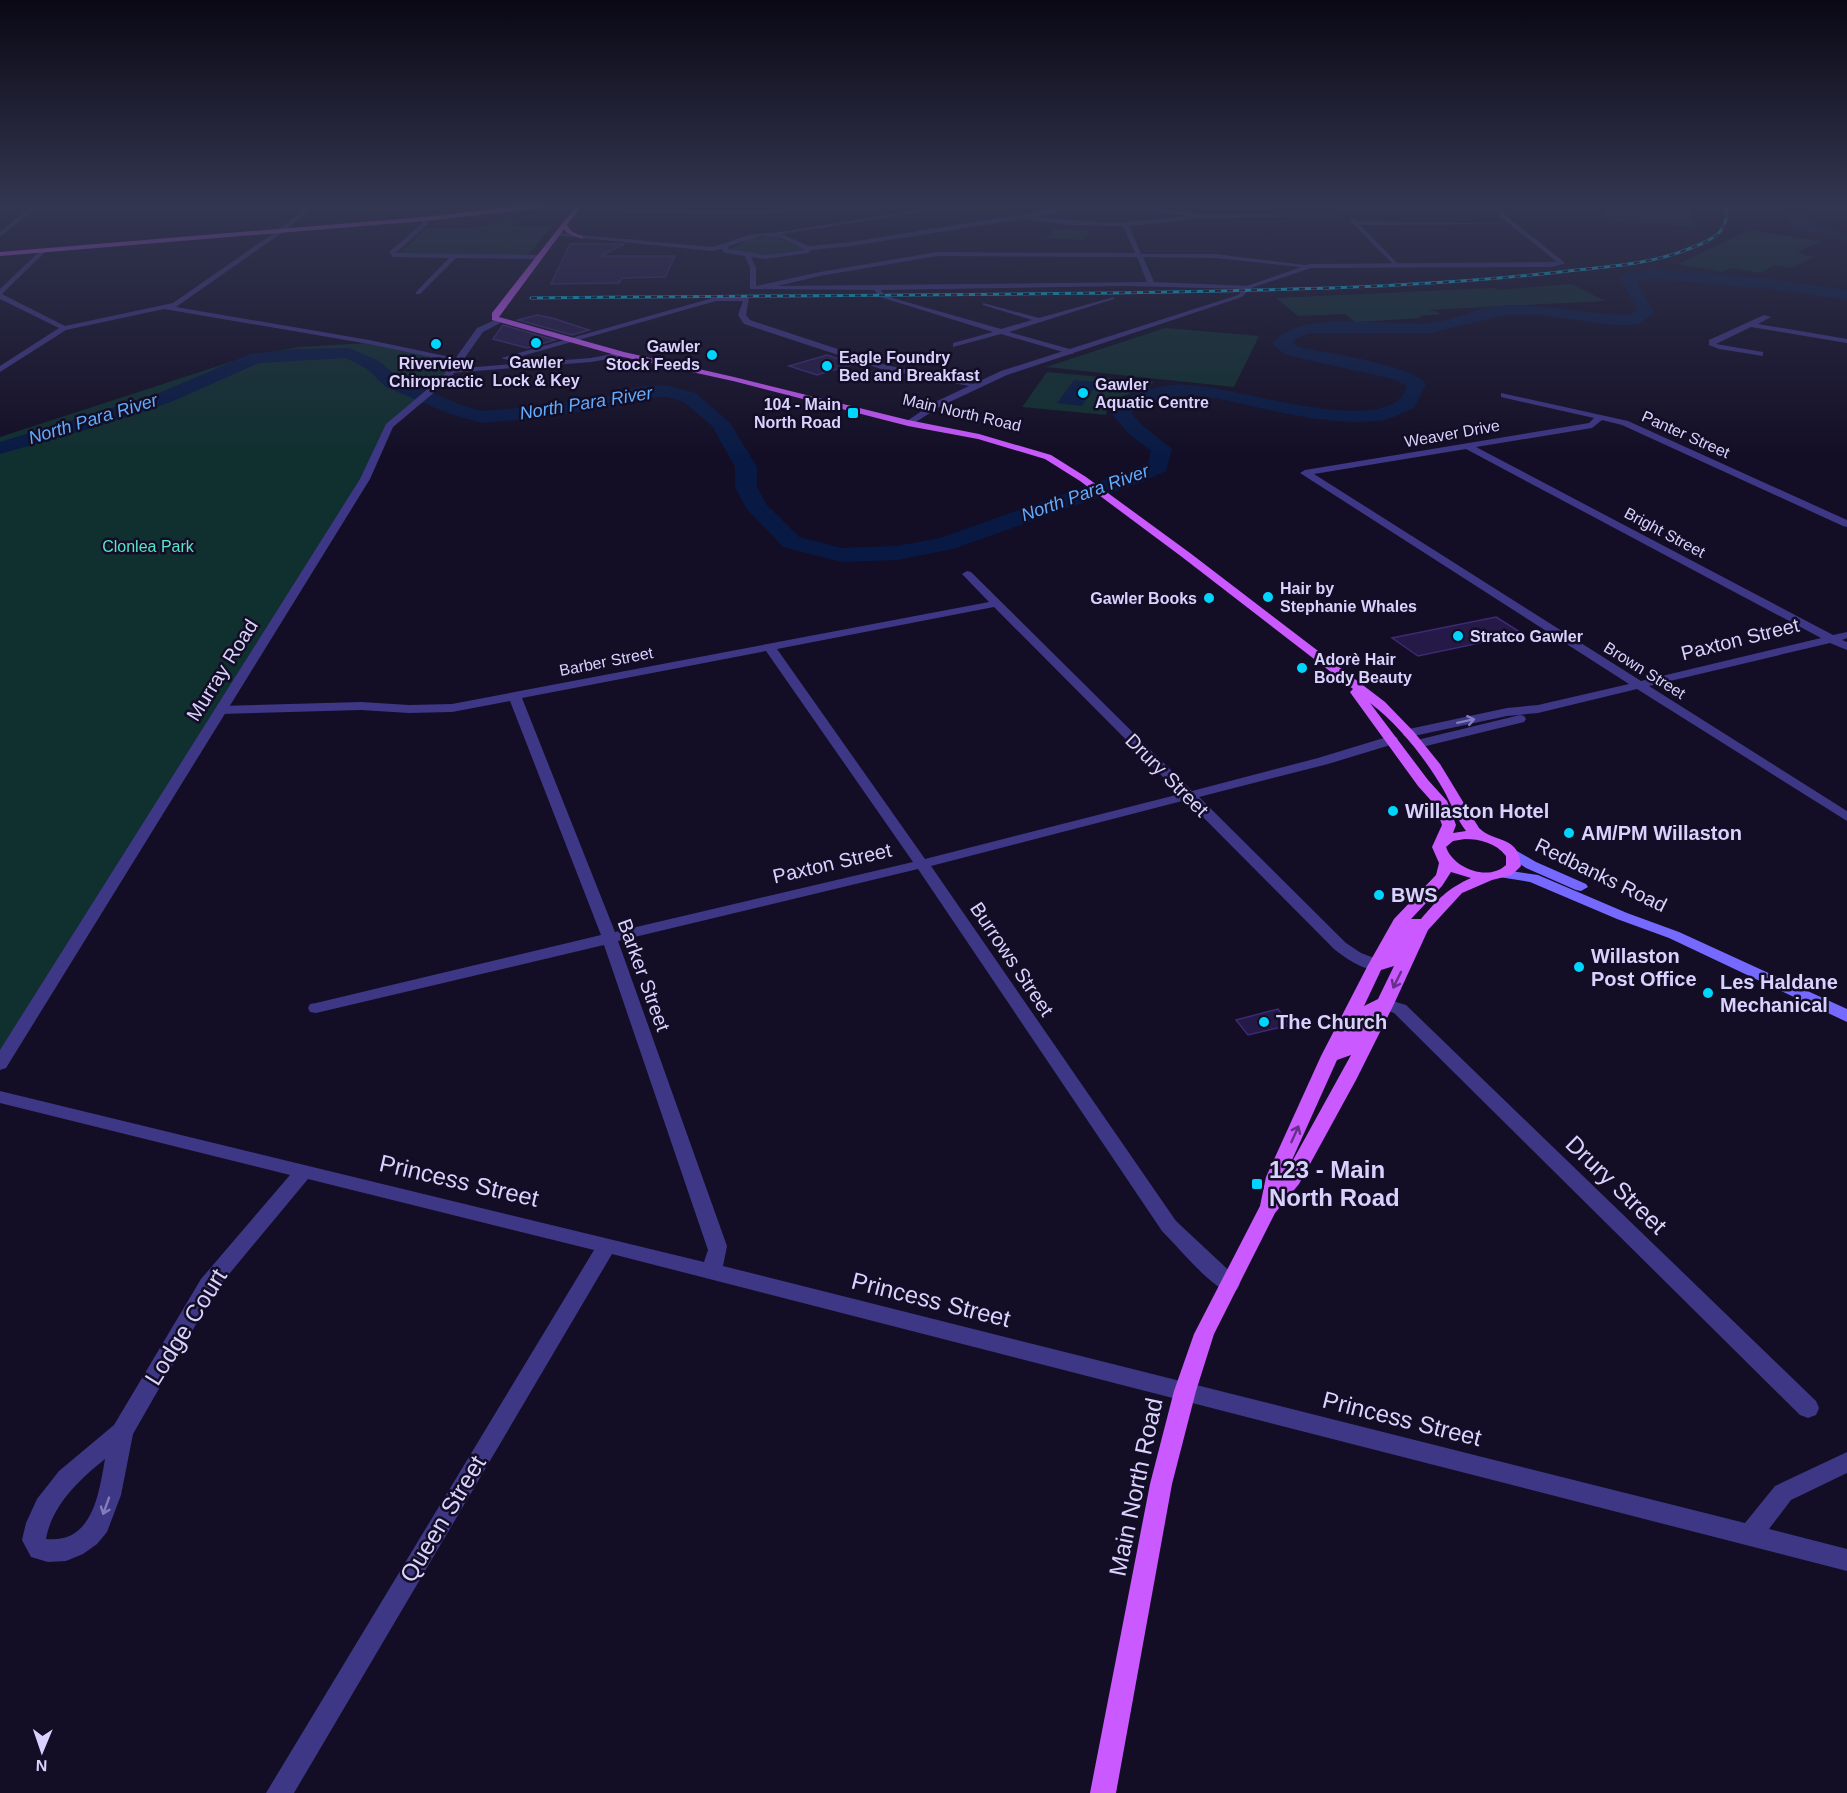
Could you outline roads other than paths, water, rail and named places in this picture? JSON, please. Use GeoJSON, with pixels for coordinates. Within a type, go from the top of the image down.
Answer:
{"type":"FeatureCollection","features":[{"type":"Feature","properties":{"kind":"main road"},"geometry":{"type":"LineString","coordinates":[[500,321],[495,315],[514,290]]}},
{"type":"Feature","properties":{"kind":"main road","name":"Main North Road"},"geometry":{"type":"LineString","coordinates":[[500,321],[622,354],[734,379],[1048,457],[1083,479],[1382,705],[1414,739],[1451,791],[1464,819],[1479,836]]}},
{"type":"Feature","properties":{"kind":"main road","name":"Main North Road"},"geometry":{"type":"LineString","coordinates":[[1349,682],[1423,783],[1442,804]]}},
{"type":"Feature","properties":{"kind":"main road"},"geometry":{"type":"LineString","coordinates":[[1414,739],[1405,738],[1406,743],[1434,783],[1449,825],[1438,851],[1446,863],[1464,873],[1487,876],[1504,874],[1513,866],[1514,859],[1510,851],[1497,842],[1479,836],[1454,836],[1443,841]]}},
{"type":"Feature","properties":{"kind":"main road","name":"Redbanks Road"},"geometry":{"type":"LineString","coordinates":[[1510,851],[1531,865],[1631,909],[1674,935]]}},
{"type":"Feature","properties":{"kind":"main road","name":"Main North Road"},"geometry":{"type":"LineString","coordinates":[[1268,1208],[1275,1177],[1330,1056],[1376,965],[1399,922],[1437,883],[1443,875],[1446,863]]}},
{"type":"Feature","properties":{"kind":"main road","name":"Redbanks Road"},"geometry":{"type":"LineString","coordinates":[[1504,874],[1533,878],[1622,916],[1674,935],[1847,1016]]}},
{"type":"Feature","properties":{"kind":"main road","name":"Main North Road"},"geometry":{"type":"LineString","coordinates":[[1103,1793],[1161,1484],[1185,1391],[1204,1334],[1268,1208],[1292,1179],[1347,1080],[1421,928],[1434,911],[1457,890],[1487,876]]}},
{"type":"Feature","properties":{"kind":"main road"},"geometry":{"type":"LineString","coordinates":[[1376,965],[1386,965],[1391,961],[1413,926],[1422,917],[1434,911]]}},
{"type":"Feature","properties":{"kind":"main road"},"geometry":{"type":"LineString","coordinates":[[1330,1056],[1347,1050],[1370,1007],[1377,1003],[1386,1004]]}},
{"type":"Feature","properties":{"kind":"street"},"geometry":{"type":"LineString","coordinates":[[0,370],[64,328],[175,305],[197,290]]}},
{"type":"Feature","properties":{"kind":"street"},"geometry":{"type":"LineString","coordinates":[[417,293],[420,290]]}},
{"type":"Feature","properties":{"kind":"street"},"geometry":{"type":"LineString","coordinates":[[878,290],[879,294],[889,299],[1070,352]]}},
{"type":"Feature","properties":{"kind":"street"},"geometry":{"type":"LineString","coordinates":[[908,423],[974,385],[1240,296],[1246,290]]}},
{"type":"Feature","properties":{"kind":"street"},"geometry":{"type":"LineString","coordinates":[[0,294],[64,328]]}},
{"type":"Feature","properties":{"kind":"street"},"geometry":{"type":"LineString","coordinates":[[505,358],[716,299],[747,298],[742,315],[747,322],[884,366],[974,385]]}},
{"type":"Feature","properties":{"kind":"street"},"geometry":{"type":"LineString","coordinates":[[956,345],[1112,298]]}},
{"type":"Feature","properties":{"kind":"street"},"geometry":{"type":"LineString","coordinates":[[986,304],[1040,320]]}},
{"type":"Feature","properties":{"kind":"street"},"geometry":{"type":"LineString","coordinates":[[164,307],[369,342],[457,361]]}},
{"type":"Feature","properties":{"kind":"street"},"geometry":{"type":"LineString","coordinates":[[1760,354],[1719,347],[1713,345],[1712,342],[1767,317]]}},
{"type":"Feature","properties":{"kind":"street","name":"Murray Road"},"geometry":{"type":"LineString","coordinates":[[0,1064],[365,479],[385,432],[395,420],[430,393],[451,371],[480,330],[500,321]]}},
{"type":"Feature","properties":{"kind":"street"},"geometry":{"type":"LineString","coordinates":[[1753,325],[1846,341]]}},
{"type":"Feature","properties":{"kind":"street"},"geometry":{"type":"LineString","coordinates":[[451,371],[591,360],[622,354]]}},
{"type":"Feature","properties":{"kind":"street","name":"Panter Street"},"geometry":{"type":"LineString","coordinates":[[1504,395],[1625,423],[1847,524]]}},
{"type":"Feature","properties":{"kind":"street","name":"Weaver Drive"},"geometry":{"type":"LineString","coordinates":[[1305,473],[1592,425],[1600,418]]}},
{"type":"Feature","properties":{"kind":"street","name":"Bright Street"},"geometry":{"type":"LineString","coordinates":[[1467,446],[1847,647]]}},
{"type":"Feature","properties":{"kind":"street","name":"Brown Street"},"geometry":{"type":"LineString","coordinates":[[1305,473],[1847,817]]}},
{"type":"Feature","properties":{"kind":"street","name":"Drury Street"},"geometry":{"type":"LineString","coordinates":[[967,574],[1340,946],[1354,957],[1376,965]]}},
{"type":"Feature","properties":{"kind":"street","name":"Barber Street"},"geometry":{"type":"LineString","coordinates":[[220,710],[361,706],[431,710],[452,708],[995,604]]}},
{"type":"Feature","properties":{"kind":"street","name":"Paxton Street"},"geometry":{"type":"LineString","coordinates":[[1414,739],[1518,720],[1538,710],[1847,635]]}},
{"type":"Feature","properties":{"kind":"street","name":"Burrows Street"},"geometry":{"type":"LineString","coordinates":[[770,648],[922,864],[1169,1226],[1230,1284]]}},
{"type":"Feature","properties":{"kind":"street","name":"Barker Street"},"geometry":{"type":"LineString","coordinates":[[514,695],[609,937],[718,1250],[711,1272]]}},
{"type":"Feature","properties":{"kind":"street","name":"Paxton Street"},"geometry":{"type":"LineString","coordinates":[[316,1008],[922,864],[1356,753],[1392,740]]}},
{"type":"Feature","properties":{"kind":"street","name":"Paxton Street"},"geometry":{"type":"LineString","coordinates":[[1356,753],[1402,753]]}},
{"type":"Feature","properties":{"kind":"street","name":"Drury Street"},"geometry":{"type":"LineString","coordinates":[[1386,1004],[1400,1009],[1808,1408]]}},
{"type":"Feature","properties":{"kind":"street","name":"Princess Street"},"geometry":{"type":"LineString","coordinates":[[0,1097],[608,1245],[1847,1560]]}},
{"type":"Feature","properties":{"kind":"street","name":"Lodge Court"},"geometry":{"type":"LineString","coordinates":[[122,1432],[85,1462],[54,1495],[37,1524],[33,1540],[39,1549],[57,1551],[71,1548],[90,1536],[97,1528],[110,1497],[116,1449],[122,1432],[208,1285],[303,1172]]}},
{"type":"Feature","properties":{"kind":"street","name":"Queen Street"},"geometry":{"type":"LineString","coordinates":[[279,1793],[608,1245]]}},
{"type":"Feature","properties":{"kind":"street"},"geometry":{"type":"LineString","coordinates":[[1750,1535],[1783,1493],[1847,1462]]}},
{"type":"Feature","properties":{"kind":"water"},"geometry":{"type":"Polygon","coordinates":[[[1074,380],[1098,382],[1082,406],[1057,403],[1074,380]]]}},
{"type":"Feature","properties":{"kind":"waterway","name":"North Para River"},"geometry":{"type":"LineString","coordinates":[[0,448],[95,421],[164,398],[256,358],[296,354],[349,353],[373,365],[393,383],[454,409],[482,417],[539,412],[612,401],[635,393],[666,391],[689,397],[720,423],[746,467],[746,487],[757,508],[791,542],[841,555],[897,553],[945,544],[1134,477],[1158,466],[1162,449],[1136,430],[1120,412],[1135,401],[1151,395],[1188,390],[1316,413],[1353,416],[1384,414],[1407,404],[1417,384],[1400,375],[1292,351],[1281,344],[1293,333],[1310,328],[1431,328],[1503,310],[1541,310],[1614,320],[1633,320],[1646,312],[1634,290]]}},
{"type":"Feature","properties":{"kind":"waterway","name":"North Para River"},"geometry":{"type":"LineString","coordinates":[[1809,290],[1847,295]]}},
{"type":"Feature","properties":{"kind":"railway"},"geometry":{"type":"LineString","coordinates":[[531,298],[1274,290]]}},
{"type":"Feature","properties":{"kind":"place","name":"Gawler Lock & Key"},"geometry":{"type":"Point","coordinates":[536,343]}},
{"type":"Feature","properties":{"kind":"place","name":"Riverview Chiropractic"},"geometry":{"type":"Point","coordinates":[436,344]}},
{"type":"Feature","properties":{"kind":"place","name":"Gawler Stock Feeds"},"geometry":{"type":"Point","coordinates":[712,355]}},
{"type":"Feature","properties":{"kind":"place","name":"Eagle Foundry Bed and Breakfast"},"geometry":{"type":"Point","coordinates":[827,366]}},
{"type":"Feature","properties":{"kind":"place","name":"Gawler Aquatic Centre"},"geometry":{"type":"Point","coordinates":[1083,393]}},
{"type":"Feature","properties":{"kind":"place","name":"104 - Main North Road"},"geometry":{"type":"Point","coordinates":[853,413]}},
{"type":"Feature","properties":{"kind":"place","name":"Hair by Stephanie Whales"},"geometry":{"type":"Point","coordinates":[1268,597]}},
{"type":"Feature","properties":{"kind":"place","name":"Gawler Books"},"geometry":{"type":"Point","coordinates":[1209,598]}},
{"type":"Feature","properties":{"kind":"place","name":"Stratco Gawler"},"geometry":{"type":"Point","coordinates":[1458,636]}},
{"type":"Feature","properties":{"kind":"place","name":"Adorè Hair Body Beauty"},"geometry":{"type":"Point","coordinates":[1302,668]}},
{"type":"Feature","properties":{"kind":"place","name":"Willaston Hotel"},"geometry":{"type":"Point","coordinates":[1393,811]}},
{"type":"Feature","properties":{"kind":"place","name":"AM/PM Willaston"},"geometry":{"type":"Point","coordinates":[1569,833]}},
{"type":"Feature","properties":{"kind":"place","name":"BWS"},"geometry":{"type":"Point","coordinates":[1379,895]}},
{"type":"Feature","properties":{"kind":"place","name":"Willaston Post Office"},"geometry":{"type":"Point","coordinates":[1579,967]}},
{"type":"Feature","properties":{"kind":"place","name":"Les Haldane Mechanical"},"geometry":{"type":"Point","coordinates":[1708,993]}},
{"type":"Feature","properties":{"kind":"place","name":"The Church"},"geometry":{"type":"Point","coordinates":[1264,1022]}},
{"type":"Feature","properties":{"kind":"place","name":"123 - Main North Road"},"geometry":{"type":"Point","coordinates":[1257,1184]}},
{"type":"Feature","properties":{"kind":"park label","name":"Clonlea Park"},"geometry":{"type":"Point","coordinates":[148,546]}}]}
